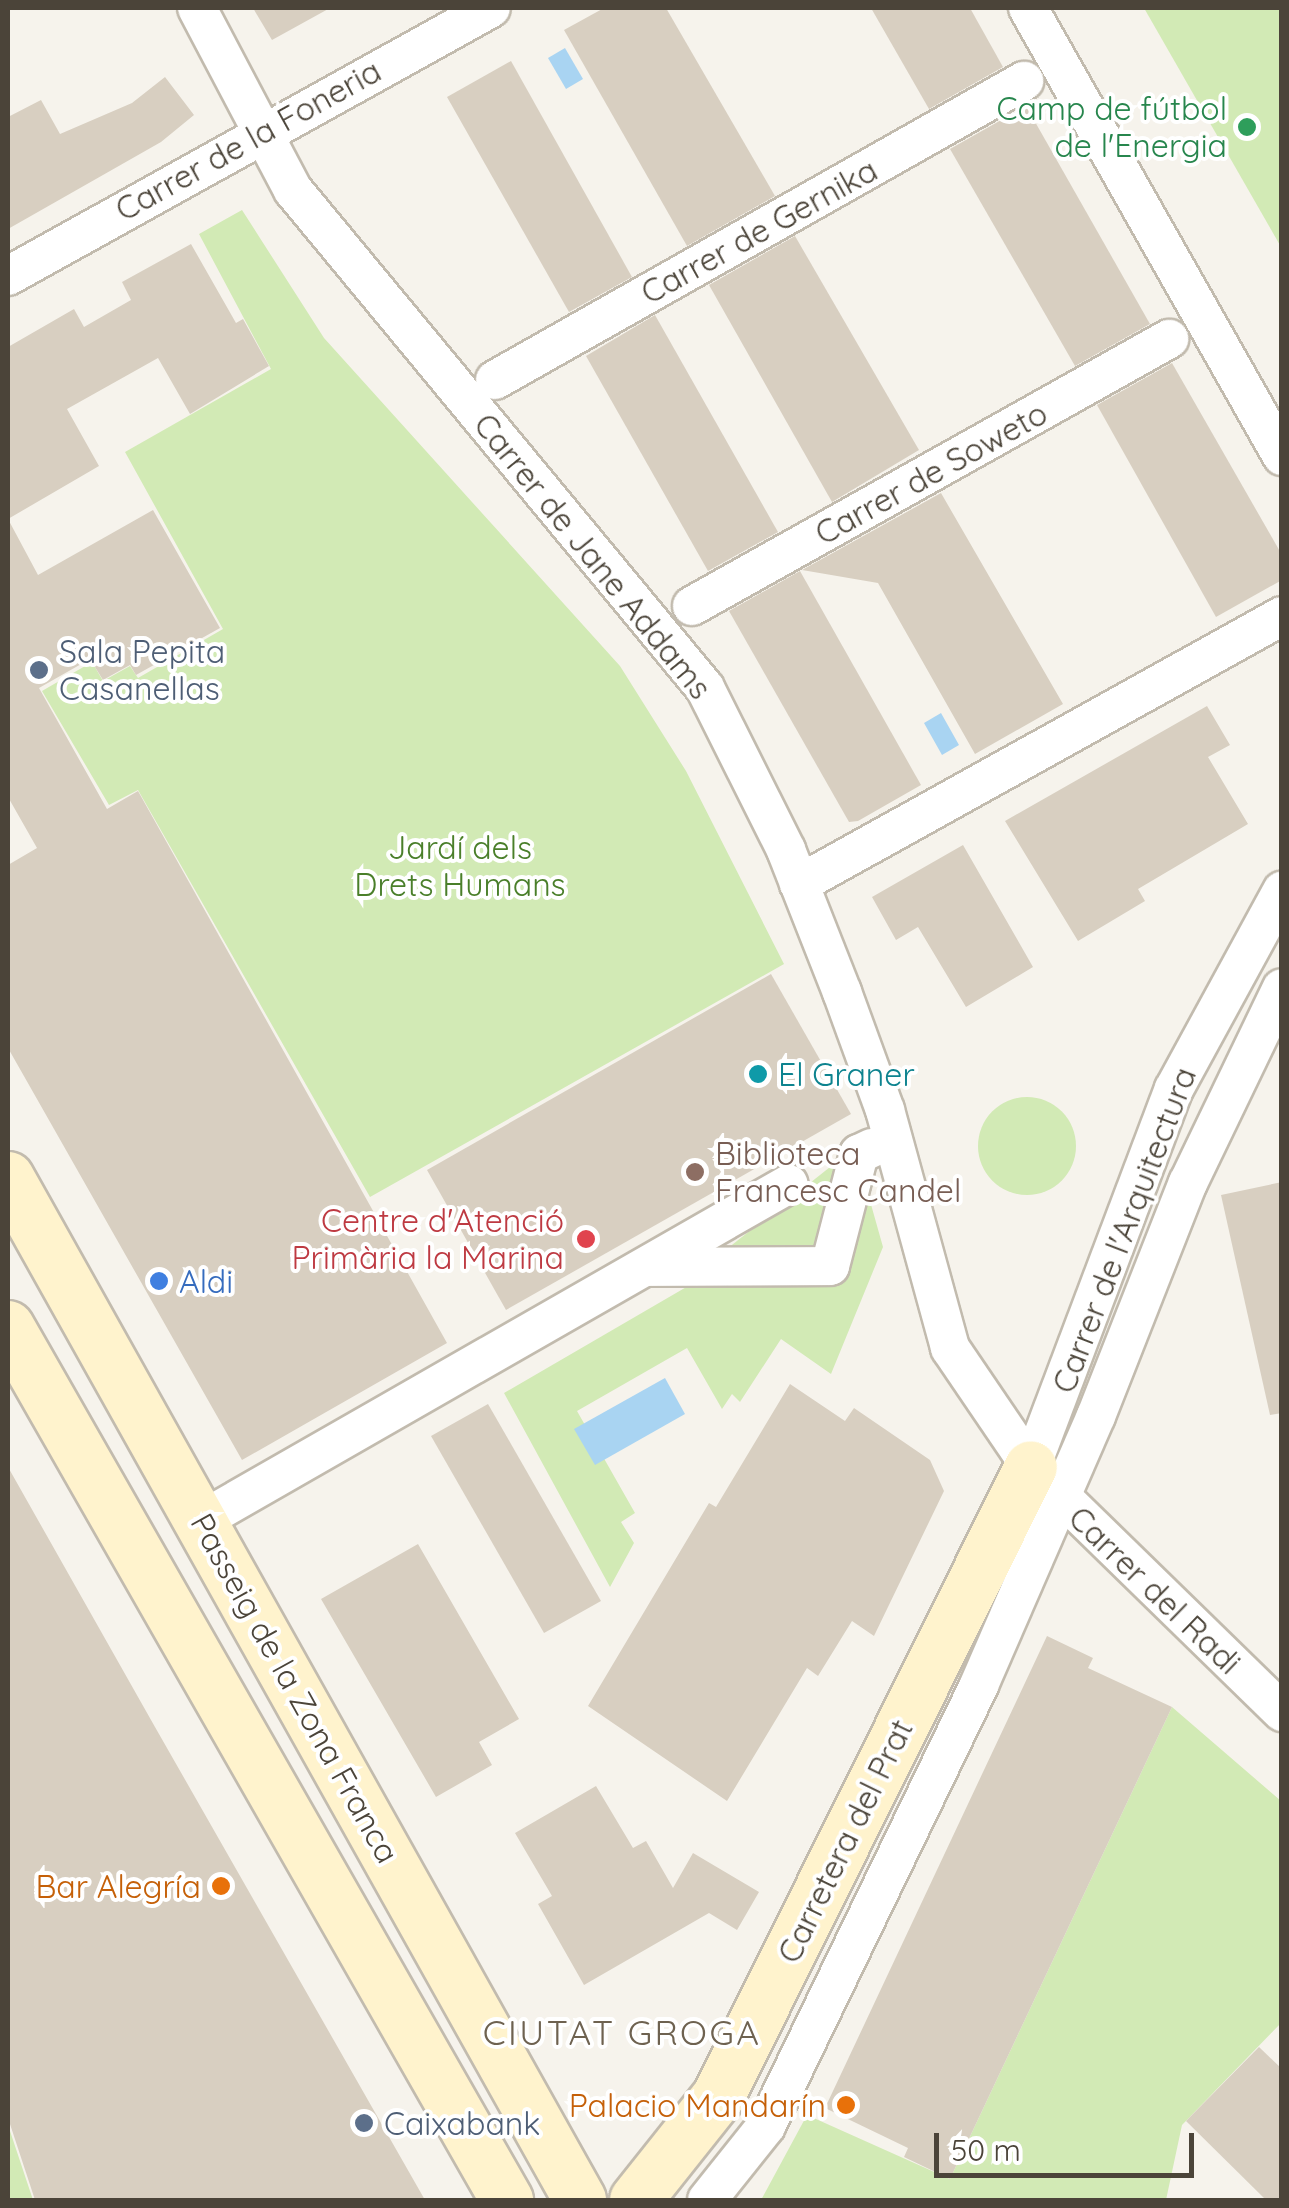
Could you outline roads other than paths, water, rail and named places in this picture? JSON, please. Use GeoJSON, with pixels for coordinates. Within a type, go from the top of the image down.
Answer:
{"type":"FeatureCollection","features":[{"type":"Feature","properties":{"kind":"main road","name":"Passeig de la Zona Franca"},"geometry":{"type":"LineString","coordinates":[[8,1178],[580,2200]]}},
{"type":"Feature","properties":{"kind":"main road"},"geometry":{"type":"LineString","coordinates":[[8,1327],[506,2200]]}},
{"type":"Feature","properties":{"kind":"main road","name":"Carretera del Prat"},"geometry":{"type":"LineString","coordinates":[[636,2200],[718,2097],[1045,1481]]}},
{"type":"Feature","properties":{"kind":"street","name":"Carrer de Jane Addams"},"geometry":{"type":"LineString","coordinates":[[196,8],[293,190],[705,688],[799,884],[885,1110],[950,1348],[1045,1481]]}},
{"type":"Feature","properties":{"kind":"street","name":"Carrer de la Foneria"},"geometry":{"type":"LineString","coordinates":[[8,276],[262,129],[491,8]]}},
{"type":"Feature","properties":{"kind":"street"},"geometry":{"type":"LineString","coordinates":[[1028,8],[1282,456]]}},
{"type":"Feature","properties":{"kind":"street","name":"Carrer de Gernika"},"geometry":{"type":"LineString","coordinates":[[494,380],[1024,81]]}},
{"type":"Feature","properties":{"kind":"street","name":"Carrer de Soweto"},"geometry":{"type":"LineString","coordinates":[[692,606],[1169,339]]}},
{"type":"Feature","properties":{"kind":"street"},"geometry":{"type":"LineString","coordinates":[[799,884],[1282,616]]}},
{"type":"Feature","properties":{"kind":"street","name":"Carrer de l'Arquitectura"},"geometry":{"type":"LineString","coordinates":[[1045,1481],[1174,1089],[1282,892]]}},
{"type":"Feature","properties":{"kind":"street","name":"Carrer de l'Arquitectura"},"geometry":{"type":"LineString","coordinates":[[1045,1481],[1282,988]]}},
{"type":"Feature","properties":{"kind":"street"},"geometry":{"type":"LineString","coordinates":[[648,1267],[830,1266],[859,1154],[872,1148]]}},
{"type":"Feature","properties":{"kind":"street"},"geometry":{"type":"LineString","coordinates":[[202,1520],[790,1184]]}},
{"type":"Feature","properties":{"kind":"street","name":"Carrer del Radi"},"geometry":{"type":"LineString","coordinates":[[1045,1481],[1282,1712]]}},
{"type":"Feature","properties":{"kind":"street","name":"Carretera del Prat"},"geometry":{"type":"LineString","coordinates":[[708,2200],[766,2126],[979,1684],[1045,1481]]}},
{"type":"Feature","properties":{"kind":"water"},"geometry":{"type":"Polygon","coordinates":[[[565,48],[583,79],[566,89],[548,58],[565,48]]]}},
{"type":"Feature","properties":{"kind":"water"},"geometry":{"type":"Polygon","coordinates":[[[941,713],[959,745],[942,755],[924,723],[941,713]]]}},
{"type":"Feature","properties":{"kind":"water"},"geometry":{"type":"Polygon","coordinates":[[[665,1378],[685,1414],[595,1465],[574,1429],[665,1378]]]}},
{"type":"Feature","properties":{"kind":"place","name":"Camp de fútbol de l'Energia"},"geometry":{"type":"Point","coordinates":[1247,127]}},
{"type":"Feature","properties":{"kind":"place","name":"Sala Pepita Casanellas"},"geometry":{"type":"Point","coordinates":[39,670]}},
{"type":"Feature","properties":{"kind":"place","name":"El Graner"},"geometry":{"type":"Point","coordinates":[758,1074]}},
{"type":"Feature","properties":{"kind":"place","name":"Biblioteca Francesc Candel"},"geometry":{"type":"Point","coordinates":[695,1172]}},
{"type":"Feature","properties":{"kind":"place","name":"Centre d'Atenció Primària la Marina"},"geometry":{"type":"Point","coordinates":[586,1239]}},
{"type":"Feature","properties":{"kind":"place","name":"Aldi"},"geometry":{"type":"Point","coordinates":[159,1281]}},
{"type":"Feature","properties":{"kind":"place","name":"Bar Alegría"},"geometry":{"type":"Point","coordinates":[221,1886]}},
{"type":"Feature","properties":{"kind":"place","name":"Palacio Mandarín"},"geometry":{"type":"Point","coordinates":[846,2105]}},
{"type":"Feature","properties":{"kind":"place","name":"Caixabank"},"geometry":{"type":"Point","coordinates":[364,2123]}},
{"type":"Feature","properties":{"kind":"district","name":"CIUTAT GROGA"},"geometry":{"type":"Point","coordinates":[622,2032]}},
{"type":"Feature","properties":{"kind":"park label","name":"Jardí dels Drets Humans"},"geometry":{"type":"Point","coordinates":[460,866]}}]}
